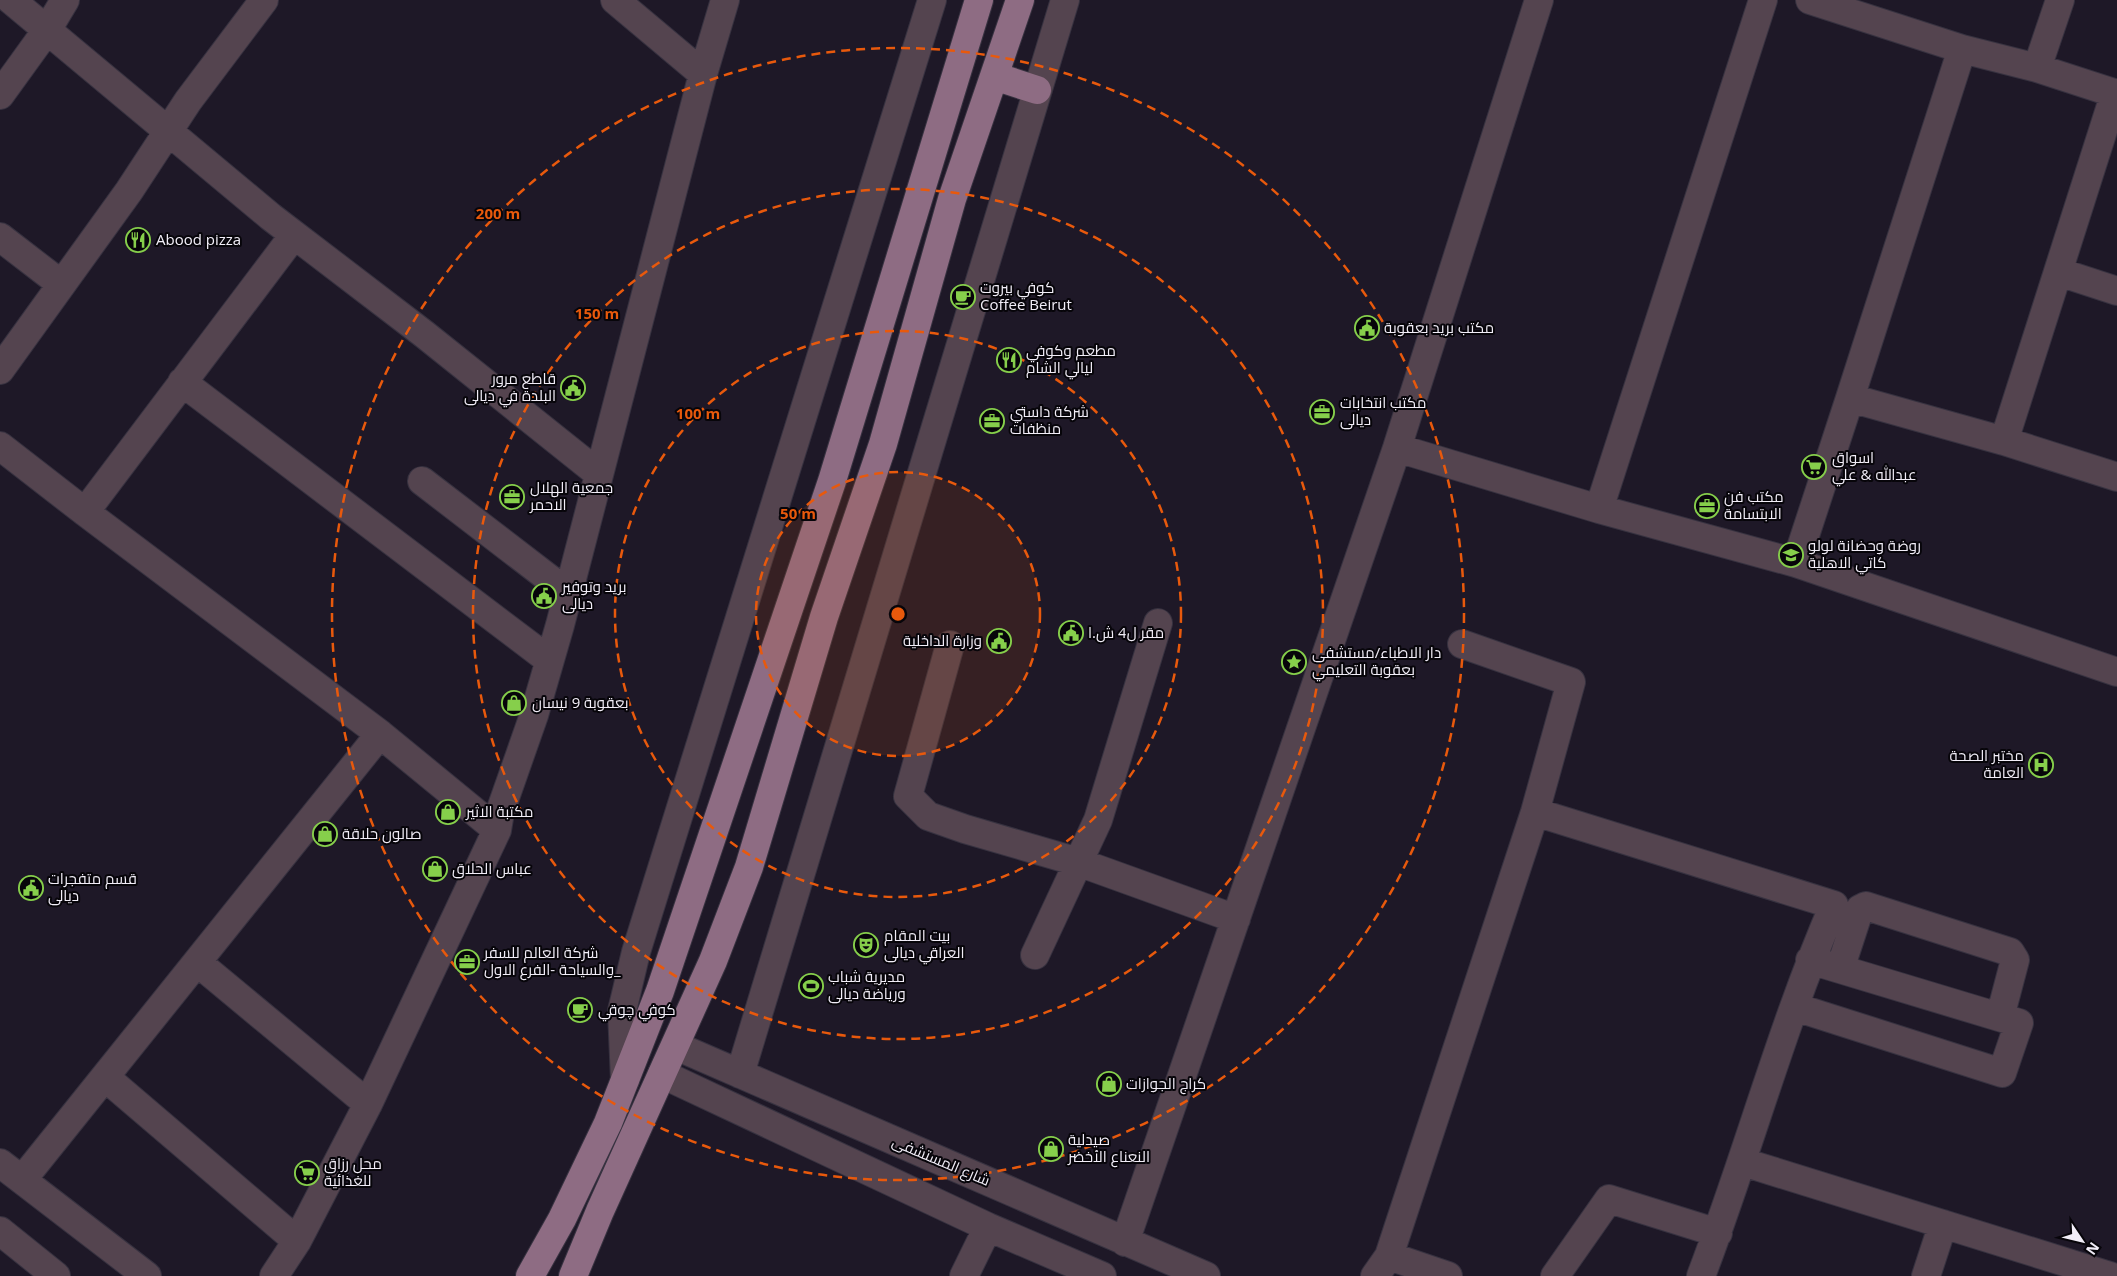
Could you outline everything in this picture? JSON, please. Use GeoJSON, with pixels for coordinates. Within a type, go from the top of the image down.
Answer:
{"type":"FeatureCollection","features":[{"type":"Feature","properties":{"kind":"main road"},"geometry":{"type":"LineString","coordinates":[[530,1276],[562,1218],[608,1123],[660,991],[832,481],[979,0]]}},
{"type":"Feature","properties":{"kind":"main road"},"geometry":{"type":"LineString","coordinates":[[573,1276],[713,961],[749,867],[824,617],[883,444],[952,199],[1020,0]]}},
{"type":"Feature","properties":{"kind":"main road"},"geometry":{"type":"LineString","coordinates":[[994,76],[1037,90]]}},
{"type":"Feature","properties":{"kind":"street"},"geometry":{"type":"LineString","coordinates":[[11,0],[168,132],[294,234],[424,334],[599,474]]}},
{"type":"Feature","properties":{"kind":"street"},"geometry":{"type":"LineString","coordinates":[[0,95],[47,30],[65,0]]}},
{"type":"Feature","properties":{"kind":"street"},"geometry":{"type":"LineString","coordinates":[[0,370],[129,191],[188,101],[264,0]]}},
{"type":"Feature","properties":{"kind":"street"},"geometry":{"type":"LineString","coordinates":[[615,0],[703,74]]}},
{"type":"Feature","properties":{"kind":"street"},"geometry":{"type":"LineString","coordinates":[[274,1276],[297,1240],[368,1104],[497,830],[500,812],[534,715],[568,593],[703,74],[725,0]]}},
{"type":"Feature","properties":{"kind":"street"},"geometry":{"type":"LineString","coordinates":[[625,1080],[622,1011],[636,952],[932,0]]}},
{"type":"Feature","properties":{"kind":"street"},"geometry":{"type":"LineString","coordinates":[[740,1074],[1065,0]]}},
{"type":"Feature","properties":{"kind":"street"},"geometry":{"type":"LineString","coordinates":[[1125,1242],[1397,448],[1540,0]]}},
{"type":"Feature","properties":{"kind":"street"},"geometry":{"type":"LineString","coordinates":[[1599,508],[1763,0]]}},
{"type":"Feature","properties":{"kind":"street"},"geometry":{"type":"LineString","coordinates":[[1810,0],[1962,49],[2037,68],[2116,94],[2004,442]]}},
{"type":"Feature","properties":{"kind":"street"},"geometry":{"type":"LineString","coordinates":[[2037,68],[2060,0]]}},
{"type":"Feature","properties":{"kind":"street"},"geometry":{"type":"LineString","coordinates":[[1796,563],[1962,49]]}},
{"type":"Feature","properties":{"kind":"street"},"geometry":{"type":"LineString","coordinates":[[85,512],[294,234]]}},
{"type":"Feature","properties":{"kind":"street"},"geometry":{"type":"LineString","coordinates":[[0,238],[61,284]]}},
{"type":"Feature","properties":{"kind":"street"},"geometry":{"type":"LineString","coordinates":[[2059,272],[2117,291]]}},
{"type":"Feature","properties":{"kind":"street"},"geometry":{"type":"LineString","coordinates":[[182,382],[549,660]]}},
{"type":"Feature","properties":{"kind":"street"},"geometry":{"type":"LineString","coordinates":[[1850,398],[2004,442],[2117,477]]}},
{"type":"Feature","properties":{"kind":"street"},"geometry":{"type":"LineString","coordinates":[[0,446],[380,734],[497,830]]}},
{"type":"Feature","properties":{"kind":"street"},"geometry":{"type":"LineString","coordinates":[[1397,448],[1599,508],[1796,563],[2117,672]]}},
{"type":"Feature","properties":{"kind":"street"},"geometry":{"type":"LineString","coordinates":[[422,481],[568,593]]}},
{"type":"Feature","properties":{"kind":"street"},"geometry":{"type":"LineString","coordinates":[[1035,955],[1098,820],[1158,623]]}},
{"type":"Feature","properties":{"kind":"street"},"geometry":{"type":"LineString","coordinates":[[1448,1276],[1382,1266],[1535,812],[1571,682],[1462,644]]}},
{"type":"Feature","properties":{"kind":"street"},"geometry":{"type":"LineString","coordinates":[[950,645],[908,796],[928,816],[965,829],[1078,862],[1236,919]]}},
{"type":"Feature","properties":{"kind":"street"},"geometry":{"type":"LineString","coordinates":[[22,1180],[380,734]]}},
{"type":"Feature","properties":{"kind":"street"},"geometry":{"type":"LineString","coordinates":[[1535,812],[1834,905],[1810,960],[1743,1162],[1702,1276]]}},
{"type":"Feature","properties":{"kind":"street"},"geometry":{"type":"LineString","coordinates":[[1840,969],[1860,909],[1866,906],[2010,952],[2015,960],[2000,1018]]}},
{"type":"Feature","properties":{"kind":"street"},"geometry":{"type":"LineString","coordinates":[[1795,1007],[2002,1073],[2019,1023],[1810,960]]}},
{"type":"Feature","properties":{"kind":"street"},"geometry":{"type":"LineString","coordinates":[[196,962],[368,1104]]}},
{"type":"Feature","properties":{"kind":"street","name":"شارع المستشفى"},"geometry":{"type":"LineString","coordinates":[[676,1046],[1206,1276]]}},
{"type":"Feature","properties":{"kind":"street"},"geometry":{"type":"LineString","coordinates":[[662,1074],[988,1227],[1102,1276]]}},
{"type":"Feature","properties":{"kind":"street"},"geometry":{"type":"LineString","coordinates":[[106,1077],[297,1240]]}},
{"type":"Feature","properties":{"kind":"street"},"geometry":{"type":"LineString","coordinates":[[805,1142],[798,1130],[801,1116],[806,1111],[821,1109]]}},
{"type":"Feature","properties":{"kind":"street"},"geometry":{"type":"LineString","coordinates":[[1743,1162],[2110,1276]]}},
{"type":"Feature","properties":{"kind":"street"},"geometry":{"type":"LineString","coordinates":[[0,1163],[147,1276]]}},
{"type":"Feature","properties":{"kind":"street"},"geometry":{"type":"LineString","coordinates":[[1555,1276],[1608,1199],[1718,1233]]}},
{"type":"Feature","properties":{"kind":"street"},"geometry":{"type":"LineString","coordinates":[[1926,1276],[1944,1224]]}},
{"type":"Feature","properties":{"kind":"street"},"geometry":{"type":"LineString","coordinates":[[964,1276],[988,1227]]}},
{"type":"Feature","properties":{"kind":"street"},"geometry":{"type":"LineString","coordinates":[[0,1231],[56,1276]]}},
{"type":"Feature","properties":{"kind":"place","name":"Abood pizza"},"geometry":{"type":"Point","coordinates":[138,240]}},
{"type":"Feature","properties":{"kind":"place","name":"كوفي بيروت Coffee Beirut"},"geometry":{"type":"Point","coordinates":[963,297]}},
{"type":"Feature","properties":{"kind":"place","name":"مكتب بريد بعقوبة"},"geometry":{"type":"Point","coordinates":[1367,328]}},
{"type":"Feature","properties":{"kind":"place","name":"مطعم وكوفي ليالي الشام"},"geometry":{"type":"Point","coordinates":[1009,360]}},
{"type":"Feature","properties":{"kind":"place","name":"قاطع مرور البلدة في ديالى"},"geometry":{"type":"Point","coordinates":[573,388]}},
{"type":"Feature","properties":{"kind":"place","name":"مكتب انتخابات ديالى"},"geometry":{"type":"Point","coordinates":[1322,412]}},
{"type":"Feature","properties":{"kind":"place","name":"شركة داستي منظفات"},"geometry":{"type":"Point","coordinates":[992,421]}},
{"type":"Feature","properties":{"kind":"place","name":"اسواق عبدالله & علي"},"geometry":{"type":"Point","coordinates":[1814,467]}},
{"type":"Feature","properties":{"kind":"place","name":"جمعية الهلال الاحمر"},"geometry":{"type":"Point","coordinates":[512,497]}},
{"type":"Feature","properties":{"kind":"place","name":"مكتب فن الابتسامة"},"geometry":{"type":"Point","coordinates":[1707,506]}},
{"type":"Feature","properties":{"kind":"place","name":"روضة وحضانة لولو كاتي الاهلية"},"geometry":{"type":"Point","coordinates":[1791,555]}},
{"type":"Feature","properties":{"kind":"place","name":"بريد وتوفير ديالى"},"geometry":{"type":"Point","coordinates":[544,596]}},
{"type":"Feature","properties":{"kind":"place","name":"مقر ل4 ش.ا"},"geometry":{"type":"Point","coordinates":[1071,633]}},
{"type":"Feature","properties":{"kind":"place","name":"وزارة الداخلية"},"geometry":{"type":"Point","coordinates":[999,641]}},
{"type":"Feature","properties":{"kind":"place","name":"دار الاطباء/مستشفى بعقوبة التعليمي"},"geometry":{"type":"Point","coordinates":[1294,662]}},
{"type":"Feature","properties":{"kind":"place","name":"بعقوبة 9 نيسان"},"geometry":{"type":"Point","coordinates":[514,703]}},
{"type":"Feature","properties":{"kind":"place","name":"مختبر الصحة العامة"},"geometry":{"type":"Point","coordinates":[2041,765]}},
{"type":"Feature","properties":{"kind":"place","name":"مكتبة الاثير"},"geometry":{"type":"Point","coordinates":[448,812]}},
{"type":"Feature","properties":{"kind":"place","name":"صالون حلاقة"},"geometry":{"type":"Point","coordinates":[325,834]}},
{"type":"Feature","properties":{"kind":"place","name":"عباس الحلاق"},"geometry":{"type":"Point","coordinates":[435,869]}},
{"type":"Feature","properties":{"kind":"place","name":"قسم متفجرات ديالى"},"geometry":{"type":"Point","coordinates":[31,888]}},
{"type":"Feature","properties":{"kind":"place","name":"بيت المقام العراقي ديالى"},"geometry":{"type":"Point","coordinates":[866,945]}},
{"type":"Feature","properties":{"kind":"place","name":"شركة العالم للسفر والسياحة -الفرع الاول_"},"geometry":{"type":"Point","coordinates":[467,962]}},
{"type":"Feature","properties":{"kind":"place","name":"مديرية شباب ورياضة ديالى"},"geometry":{"type":"Point","coordinates":[811,986]}},
{"type":"Feature","properties":{"kind":"place","name":"كوفي چوقي"},"geometry":{"type":"Point","coordinates":[580,1010]}},
{"type":"Feature","properties":{"kind":"place","name":"كراج الجوازات"},"geometry":{"type":"Point","coordinates":[1109,1084]}},
{"type":"Feature","properties":{"kind":"place","name":"صيدلية النعناع الأخضر"},"geometry":{"type":"Point","coordinates":[1051,1149]}},
{"type":"Feature","properties":{"kind":"place","name":"محل رزاق للغذائية"},"geometry":{"type":"Point","coordinates":[307,1173]}}]}
